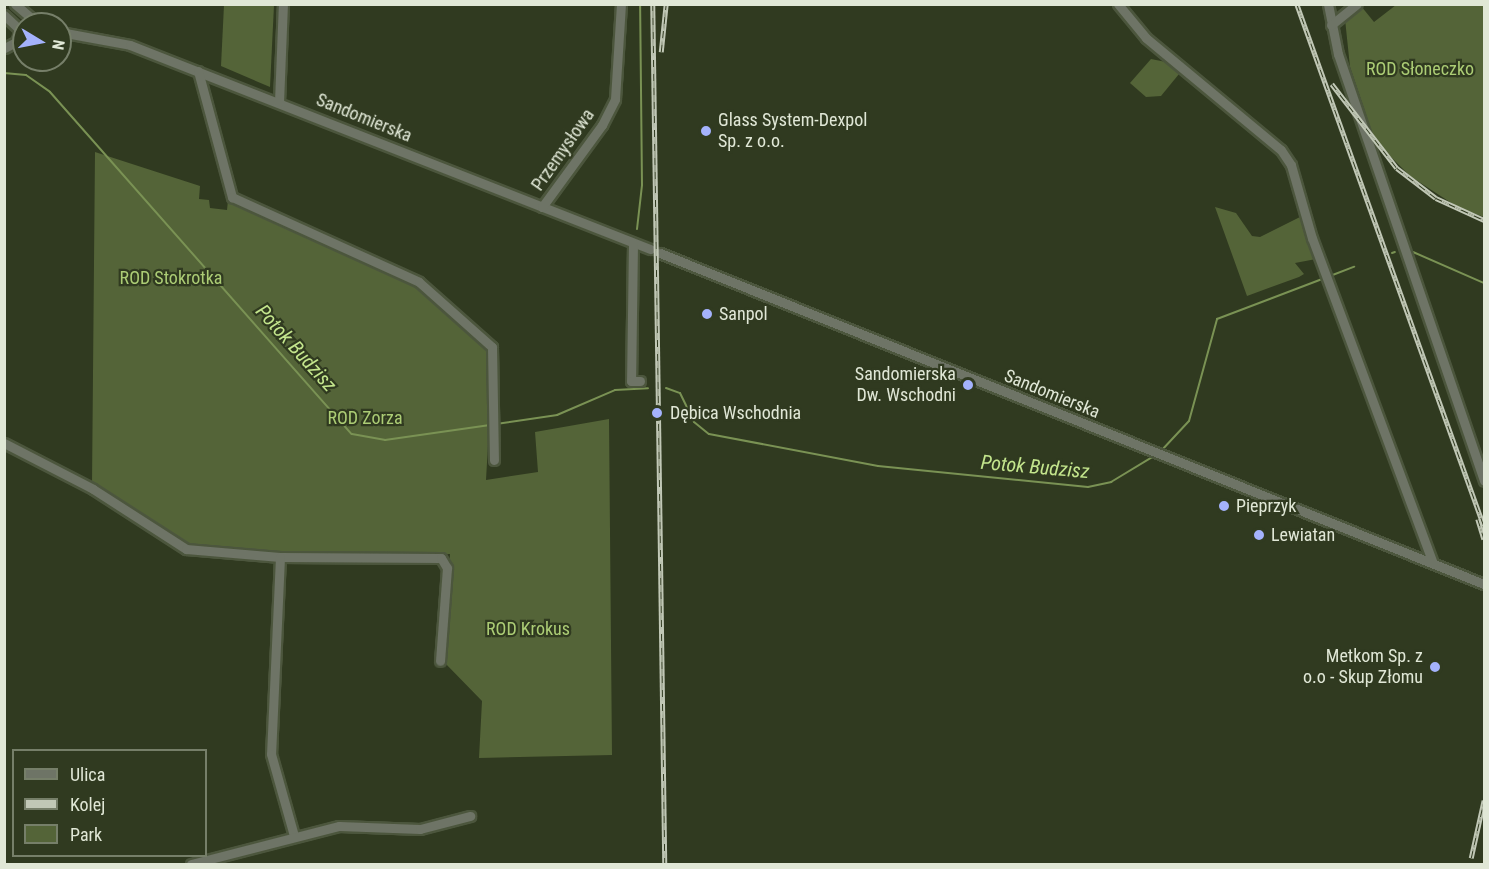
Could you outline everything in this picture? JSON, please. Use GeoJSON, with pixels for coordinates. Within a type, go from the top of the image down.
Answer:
{"type":"FeatureCollection","features":[{"type":"Feature","properties":{"kind":"street"},"geometry":{"type":"LineString","coordinates":[[7,4],[7,15]]}},
{"type":"Feature","properties":{"kind":"street"},"geometry":{"type":"LineString","coordinates":[[279,102],[283,4]]}},
{"type":"Feature","properties":{"kind":"street","name":"Przemysłowa"},"geometry":{"type":"LineString","coordinates":[[542,207],[615,99],[621,4]]}},
{"type":"Feature","properties":{"kind":"street"},"geometry":{"type":"LineString","coordinates":[[1118,4],[1146,38],[1281,150],[1292,165],[1327,277],[1433,563]]}},
{"type":"Feature","properties":{"kind":"street"},"geometry":{"type":"LineString","coordinates":[[1328,4],[1331,25],[1485,481]]}},
{"type":"Feature","properties":{"kind":"street"},"geometry":{"type":"LineString","coordinates":[[1331,25],[1357,4]]}},
{"type":"Feature","properties":{"kind":"street","name":"Sandomierska"},"geometry":{"type":"LineString","coordinates":[[72,34],[130,45],[650,249]]}},
{"type":"Feature","properties":{"kind":"street"},"geometry":{"type":"LineString","coordinates":[[198,71],[232,197],[423,284],[492,346],[490,424],[494,460]]}},
{"type":"Feature","properties":{"kind":"street"},"geometry":{"type":"LineString","coordinates":[[631,382],[633,243]]}},
{"type":"Feature","properties":{"kind":"street","name":"Sandomierska"},"geometry":{"type":"LineString","coordinates":[[660,254],[1485,584]]}},
{"type":"Feature","properties":{"kind":"street"},"geometry":{"type":"LineString","coordinates":[[4,443],[82,483],[186,549],[280,557],[441,558],[447,568],[440,661]]}},
{"type":"Feature","properties":{"kind":"street"},"geometry":{"type":"LineString","coordinates":[[280,557],[271,754],[294,836]]}},
{"type":"Feature","properties":{"kind":"street"},"geometry":{"type":"LineString","coordinates":[[191,864],[229,860],[294,836],[357,824],[430,828],[470,816]]}},
{"type":"Feature","properties":{"kind":"green space"},"geometry":{"type":"Polygon","coordinates":[[[224,5],[274,5],[270,87],[221,66],[224,5]]]}},
{"type":"Feature","properties":{"kind":"green space","name":"ROD Słoneczko"},"geometry":{"type":"Polygon","coordinates":[[[1396,5],[1484,5],[1484,217],[1459,208],[1410,176],[1375,141],[1350,67],[1345,19],[1361,6],[1374,22],[1396,5]]]}},
{"type":"Feature","properties":{"kind":"green space"},"geometry":{"type":"Polygon","coordinates":[[[1151,59],[1166,62],[1179,74],[1161,96],[1146,97],[1130,83],[1151,59]]]}},
{"type":"Feature","properties":{"kind":"green space"},"geometry":{"type":"Polygon","coordinates":[[[95,152],[200,186],[199,199],[209,200],[210,208],[227,210],[228,200],[418,284],[488,345],[493,356],[486,480],[538,472],[535,432],[609,419],[612,755],[479,758],[482,701],[444,662],[450,554],[231,552],[188,547],[92,484],[95,152]]]}},
{"type":"Feature","properties":{"kind":"green space"},"geometry":{"type":"Polygon","coordinates":[[[1215,207],[1236,213],[1252,236],[1260,237],[1300,217],[1316,259],[1295,263],[1304,274],[1299,277],[1247,296],[1215,207]]]}},
{"type":"Feature","properties":{"kind":"waterway"},"geometry":{"type":"LineString","coordinates":[[637,229],[642,185],[640,4]]}},
{"type":"Feature","properties":{"kind":"waterway","name":"Potok Budzisz"},"geometry":{"type":"LineString","coordinates":[[4,73],[26,75],[50,92],[352,434],[385,440],[490,425]]}},
{"type":"Feature","properties":{"kind":"waterway","name":"Potok Budzisz"},"geometry":{"type":"LineString","coordinates":[[1413,252],[1484,283]]}},
{"type":"Feature","properties":{"kind":"waterway","name":"Potok Budzisz"},"geometry":{"type":"LineString","coordinates":[[1330,276],[1354,267]]}},
{"type":"Feature","properties":{"kind":"waterway","name":"Potok Budzisz"},"geometry":{"type":"LineString","coordinates":[[1161,451],[1189,421],[1217,319],[1325,278]]}},
{"type":"Feature","properties":{"kind":"waterway","name":"Potok Budzisz"},"geometry":{"type":"LineString","coordinates":[[496,424],[557,415],[615,390],[648,388]]}},
{"type":"Feature","properties":{"kind":"waterway","name":"Potok Budzisz"},"geometry":{"type":"LineString","coordinates":[[666,388],[680,393],[694,422],[709,434],[878,466],[1088,487],[1111,482],[1154,456]]}},
{"type":"Feature","properties":{"kind":"railway"},"geometry":{"type":"LineString","coordinates":[[653,4],[665,864]]}},
{"type":"Feature","properties":{"kind":"railway"},"geometry":{"type":"LineString","coordinates":[[661,52],[666,4]]}},
{"type":"Feature","properties":{"kind":"railway"},"geometry":{"type":"LineString","coordinates":[[1297,4],[1484,526]]}},
{"type":"Feature","properties":{"kind":"railway"},"geometry":{"type":"LineString","coordinates":[[1332,84],[1397,168],[1436,198],[1484,220]]}},
{"type":"Feature","properties":{"kind":"railway"},"geometry":{"type":"LineString","coordinates":[[1478,519],[1484,539]]}},
{"type":"Feature","properties":{"kind":"railway"},"geometry":{"type":"LineString","coordinates":[[1471,858],[1484,800]]}},
{"type":"Feature","properties":{"kind":"place","name":"Glass System-Dexpol Sp. z o.o."},"geometry":{"type":"Point","coordinates":[706,131]}},
{"type":"Feature","properties":{"kind":"place","name":"Sanpol"},"geometry":{"type":"Point","coordinates":[707,314]}},
{"type":"Feature","properties":{"kind":"place","name":"Sandomierska Dw. Wschodni"},"geometry":{"type":"Point","coordinates":[968,385]}},
{"type":"Feature","properties":{"kind":"place","name":"Dębica Wschodnia"},"geometry":{"type":"Point","coordinates":[657,413]}},
{"type":"Feature","properties":{"kind":"place","name":"Pieprzyk"},"geometry":{"type":"Point","coordinates":[1224,506]}},
{"type":"Feature","properties":{"kind":"place","name":"Lewiatan"},"geometry":{"type":"Point","coordinates":[1259,535]}},
{"type":"Feature","properties":{"kind":"place","name":"Metkom Sp. z o.o - Skup Złomu"},"geometry":{"type":"Point","coordinates":[1435,667]}},
{"type":"Feature","properties":{"kind":"park label","name":"ROD Stokrotka"},"geometry":{"type":"Point","coordinates":[171,278]}},
{"type":"Feature","properties":{"kind":"park label","name":"ROD Zorza"},"geometry":{"type":"Point","coordinates":[365,418]}},
{"type":"Feature","properties":{"kind":"park label","name":"ROD Krokus"},"geometry":{"type":"Point","coordinates":[528,629]}}]}
